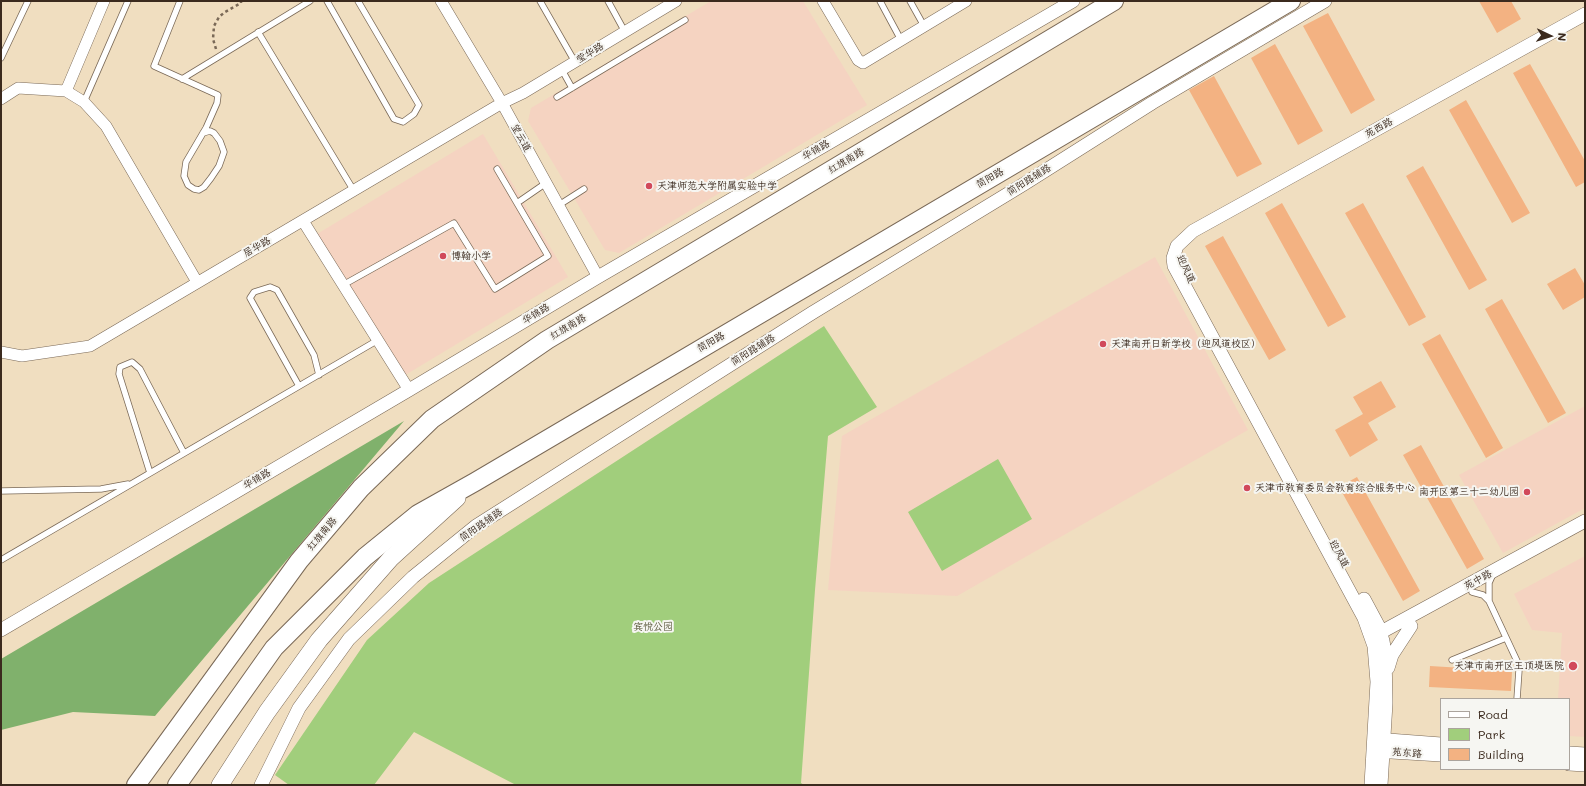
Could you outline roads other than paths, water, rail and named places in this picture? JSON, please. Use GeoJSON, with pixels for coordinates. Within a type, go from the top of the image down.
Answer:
{"type":"FeatureCollection","features":[{"type":"Feature","properties":{"kind":"highway","name":"红旗南路"},"geometry":{"type":"LineString","coordinates":[[136,785],[299,561],[361,488],[432,419],[547,340],[1114,1]]}},
{"type":"Feature","properties":{"kind":"highway","name":"简阳路"},"geometry":{"type":"LineString","coordinates":[[475,482],[1291,1]]}},
{"type":"Feature","properties":{"kind":"highway"},"geometry":{"type":"LineString","coordinates":[[177,785],[274,648],[365,557],[418,514],[475,482]]}},
{"type":"Feature","properties":{"kind":"main road"},"geometry":{"type":"LineString","coordinates":[[220,785],[267,712],[319,640],[390,558],[436,515],[475,482]]}},
{"type":"Feature","properties":{"kind":"street"},"geometry":{"type":"LineString","coordinates":[[66,91],[104,1]]}},
{"type":"Feature","properties":{"kind":"street","name":"望云道"},"geometry":{"type":"LineString","coordinates":[[441,1],[502,103],[598,277]]}},
{"type":"Feature","properties":{"kind":"street","name":"莹华路"},"geometry":{"type":"LineString","coordinates":[[502,103],[523,93],[625,32],[663,4],[676,1]]}},
{"type":"Feature","properties":{"kind":"street"},"geometry":{"type":"LineString","coordinates":[[823,1],[858,60],[863,63],[963,2]]}},
{"type":"Feature","properties":{"kind":"street","name":"华锦路"},"geometry":{"type":"LineString","coordinates":[[1,630],[598,277],[1073,1]]}},
{"type":"Feature","properties":{"kind":"street","name":"简阳路辅路"},"geometry":{"type":"LineString","coordinates":[[264,784],[298,708],[349,639],[413,577],[476,526],[812,313],[1018,188],[1152,103],[1324,1]]}},
{"type":"Feature","properties":{"kind":"street","name":"苑西路"},"geometry":{"type":"LineString","coordinates":[[1177,246],[1193,231],[1585,14]]}},
{"type":"Feature","properties":{"kind":"street"},"geometry":{"type":"LineString","coordinates":[[1,99],[18,88],[66,91],[84,102],[106,126],[197,282]]}},
{"type":"Feature","properties":{"kind":"street","name":"居华路"},"geometry":{"type":"LineString","coordinates":[[1,352],[22,356],[90,346],[502,103]]}},
{"type":"Feature","properties":{"kind":"street"},"geometry":{"type":"LineString","coordinates":[[303,221],[409,390]]}},
{"type":"Feature","properties":{"kind":"street","name":"迎风道"},"geometry":{"type":"LineString","coordinates":[[1177,246],[1180,260],[1369,609],[1386,678],[1380,747],[1374,785]]}},
{"type":"Feature","properties":{"kind":"street","name":"苑中路"},"geometry":{"type":"LineString","coordinates":[[1377,640],[1411,626],[1472,592],[1492,577],[1585,521]]}},
{"type":"Feature","properties":{"kind":"street","name":"苑中路"},"geometry":{"type":"LineString","coordinates":[[1377,640],[1492,577],[1585,530]]}},
{"type":"Feature","properties":{"kind":"street"},"geometry":{"type":"LineString","coordinates":[[1386,678],[1392,655],[1411,626]]}},
{"type":"Feature","properties":{"kind":"street","name":"迎风道"},"geometry":{"type":"LineString","coordinates":[[1377,640],[1380,747]]}},
{"type":"Feature","properties":{"kind":"street","name":"苑东路"},"geometry":{"type":"LineString","coordinates":[[1380,747],[1410,742],[1440,744]]}},
{"type":"Feature","properties":{"kind":"street","name":"苑东路"},"geometry":{"type":"LineString","coordinates":[[1380,747],[1440,755]]}},
{"type":"Feature","properties":{"kind":"street"},"geometry":{"type":"LineString","coordinates":[[1570,753],[1585,754]]}},
{"type":"Feature","properties":{"kind":"street"},"geometry":{"type":"LineString","coordinates":[[1570,764],[1585,765]]}},
{"type":"Feature","properties":{"kind":"lane"},"geometry":{"type":"LineString","coordinates":[[1,58],[28,1]]}},
{"type":"Feature","properties":{"kind":"lane"},"geometry":{"type":"LineString","coordinates":[[84,102],[128,1]]}},
{"type":"Feature","properties":{"kind":"lane"},"geometry":{"type":"LineString","coordinates":[[180,1],[154,66],[218,95],[217,103],[203,133],[186,162],[184,176],[188,185],[199,190],[211,178],[219,166],[224,152],[220,141],[214,133],[210,131],[203,133]]}},
{"type":"Feature","properties":{"kind":"lane"},"geometry":{"type":"LineString","coordinates":[[182,79],[310,1]]}},
{"type":"Feature","properties":{"kind":"lane"},"geometry":{"type":"LineString","coordinates":[[327,1],[394,119],[403,122],[414,114],[418,105],[358,1]]}},
{"type":"Feature","properties":{"kind":"lane"},"geometry":{"type":"LineString","coordinates":[[540,1],[575,62]]}},
{"type":"Feature","properties":{"kind":"lane"},"geometry":{"type":"LineString","coordinates":[[608,1],[625,32]]}},
{"type":"Feature","properties":{"kind":"lane"},"geometry":{"type":"LineString","coordinates":[[880,1],[901,40]]}},
{"type":"Feature","properties":{"kind":"lane"},"geometry":{"type":"LineString","coordinates":[[910,1],[924,26]]}},
{"type":"Feature","properties":{"kind":"lane"},"geometry":{"type":"LineString","coordinates":[[557,97],[684,20]]}},
{"type":"Feature","properties":{"kind":"lane"},"geometry":{"type":"LineString","coordinates":[[258,32],[354,191]]}},
{"type":"Feature","properties":{"kind":"lane"},"geometry":{"type":"LineString","coordinates":[[562,70],[572,88]]}},
{"type":"Feature","properties":{"kind":"lane"},"geometry":{"type":"LineString","coordinates":[[344,285],[454,222],[495,289],[548,256],[497,169]]}},
{"type":"Feature","properties":{"kind":"lane"},"geometry":{"type":"LineString","coordinates":[[517,203],[546,183]]}},
{"type":"Feature","properties":{"kind":"lane"},"geometry":{"type":"LineString","coordinates":[[559,206],[584,189]]}},
{"type":"Feature","properties":{"kind":"lane"},"geometry":{"type":"LineString","coordinates":[[300,386],[250,298],[254,292],[270,286],[277,290],[314,354],[319,375]]}},
{"type":"Feature","properties":{"kind":"lane"},"geometry":{"type":"LineString","coordinates":[[1,560],[378,340]]}},
{"type":"Feature","properties":{"kind":"lane"},"geometry":{"type":"LineString","coordinates":[[150,473],[119,374],[120,367],[132,362],[140,369],[184,453]]}},
{"type":"Feature","properties":{"kind":"lane"},"geometry":{"type":"LineString","coordinates":[[1,491],[101,489],[133,484]]}},
{"type":"Feature","properties":{"kind":"lane"},"geometry":{"type":"LineString","coordinates":[[1489,601],[1492,577]]}},
{"type":"Feature","properties":{"kind":"lane"},"geometry":{"type":"LineString","coordinates":[[1472,592],[1483,595],[1489,601],[1518,665],[1517,698]]}},
{"type":"Feature","properties":{"kind":"lane"},"geometry":{"type":"LineString","coordinates":[[1452,660],[1506,638]]}},
{"type":"Feature","properties":{"kind":"place","name":"天津师范大学附属实验中学"},"geometry":{"type":"Point","coordinates":[649,186]}},
{"type":"Feature","properties":{"kind":"place","name":"博翰小学"},"geometry":{"type":"Point","coordinates":[443,256]}},
{"type":"Feature","properties":{"kind":"place","name":"天津南开日新学校（迎风道校区）"},"geometry":{"type":"Point","coordinates":[1103,344]}},
{"type":"Feature","properties":{"kind":"place","name":"天津市教育委员会教育综合服务中心"},"geometry":{"type":"Point","coordinates":[1247,488]}},
{"type":"Feature","properties":{"kind":"place","name":"南开区第三十二幼儿园"},"geometry":{"type":"Point","coordinates":[1527,492]}},
{"type":"Feature","properties":{"kind":"place","name":"天津市南开区王顶堤医院"},"geometry":{"type":"Point","coordinates":[1573,666]}},
{"type":"Feature","properties":{"kind":"park label","name":"宾悦公园"},"geometry":{"type":"Point","coordinates":[653,627]}}]}
